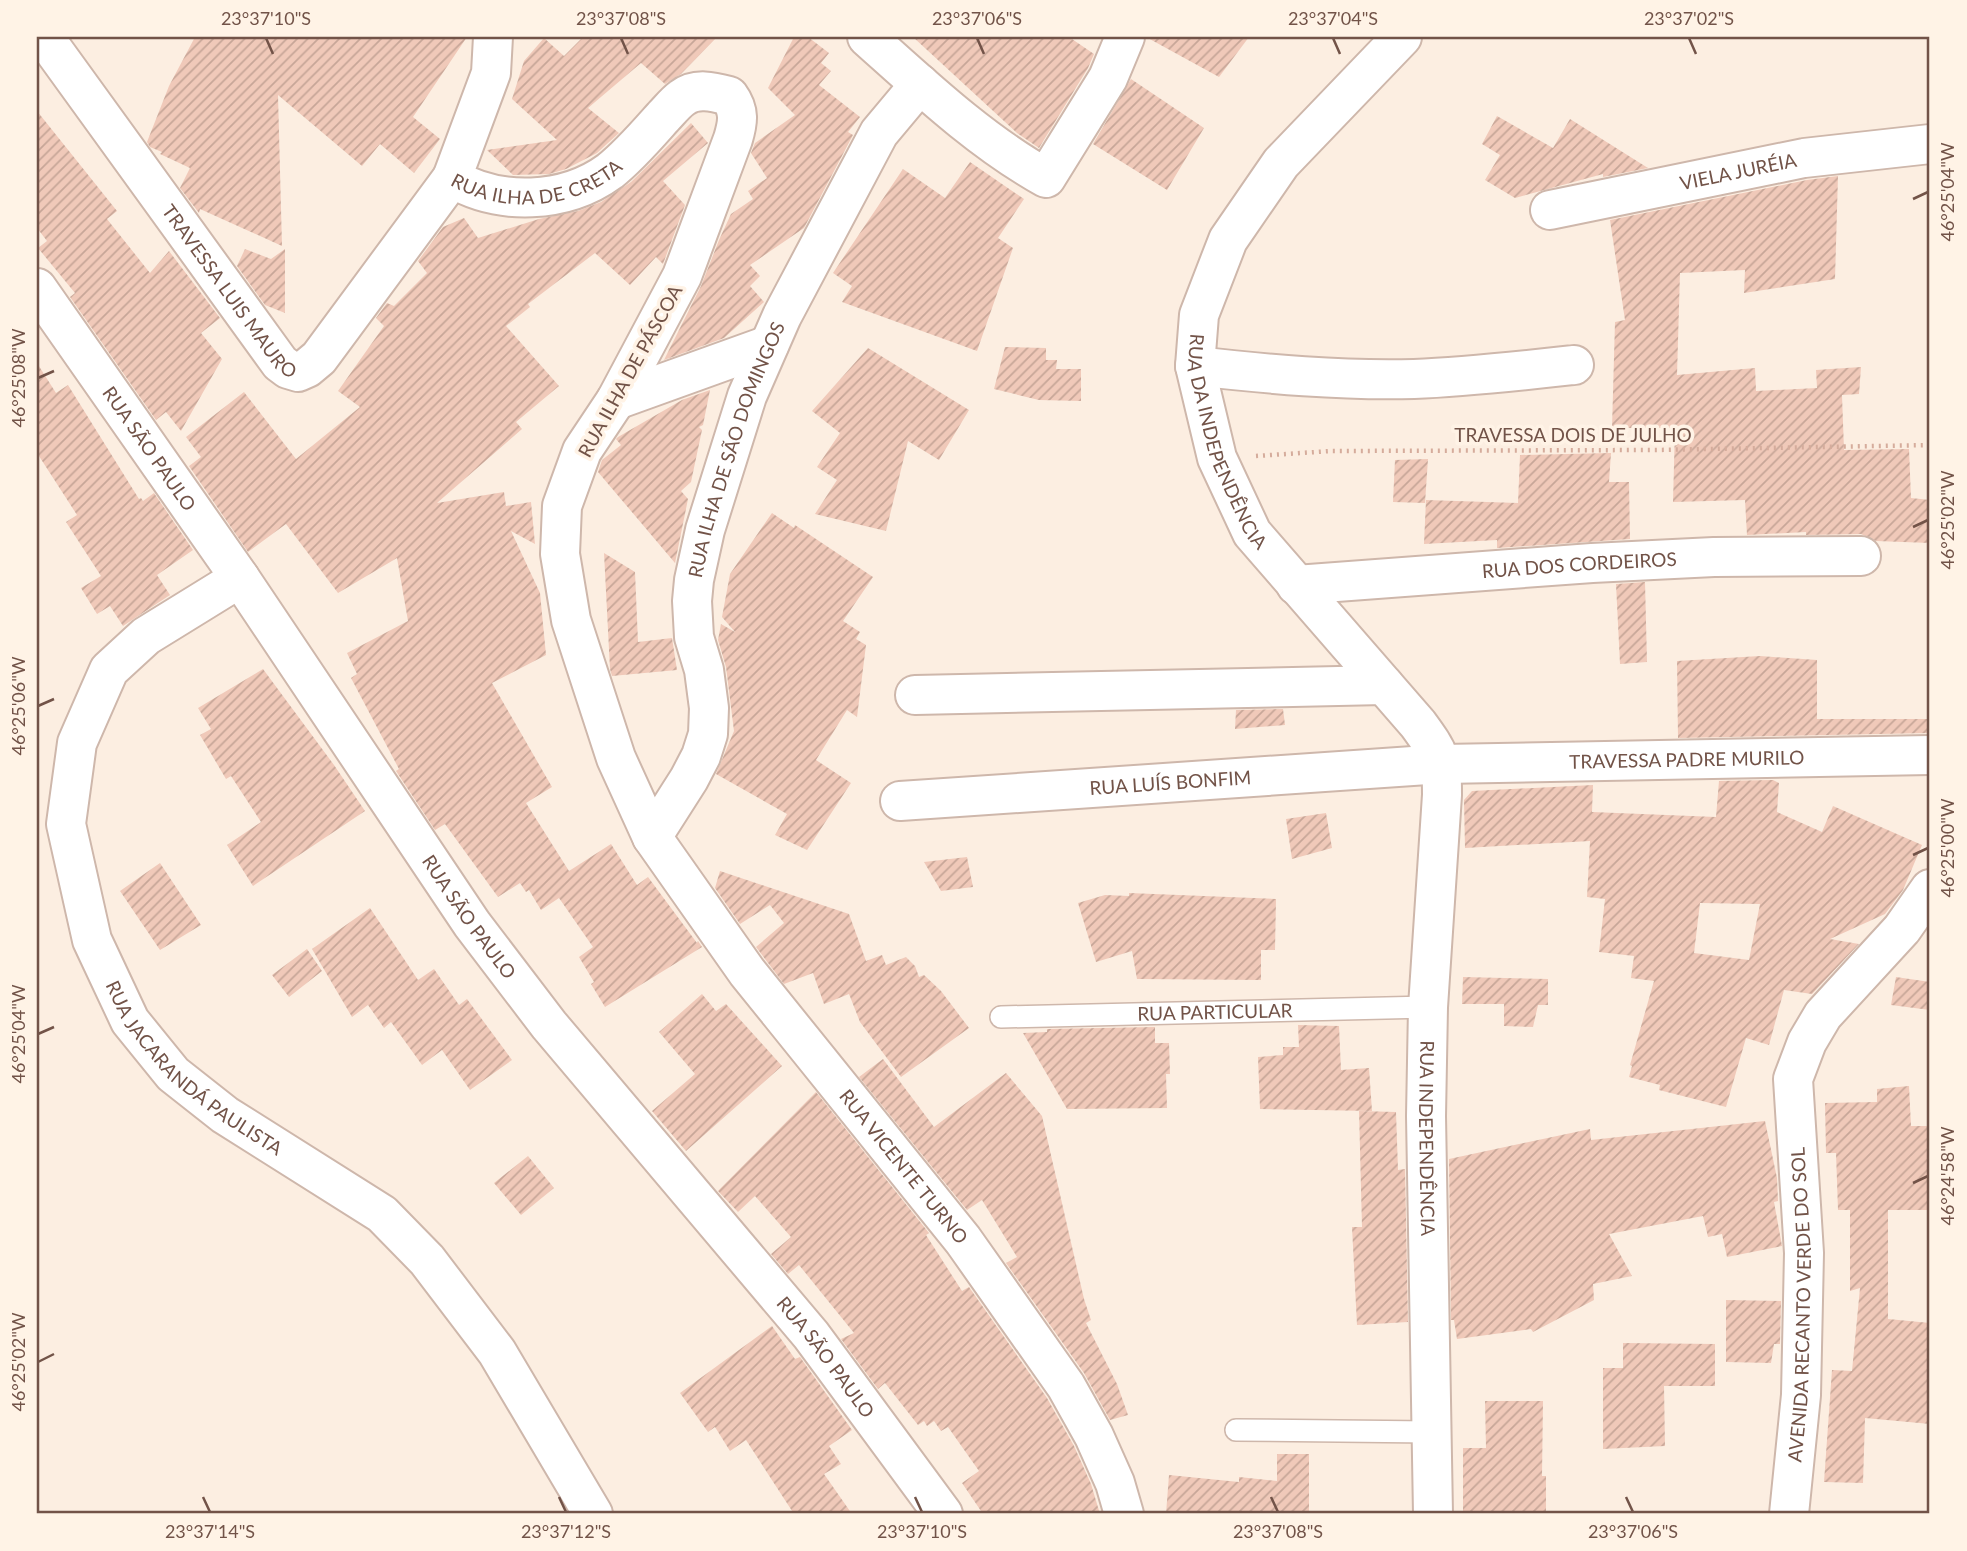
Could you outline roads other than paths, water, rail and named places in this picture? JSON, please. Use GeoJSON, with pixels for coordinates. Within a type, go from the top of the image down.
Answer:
{"type":"FeatureCollection","features":[{"type":"Feature","properties":{"kind":"street","name":"TRAVESSA LUIS MAURO"},"geometry":{"type":"LineString","coordinates":[[44,37],[280,363],[288,369],[298,372],[319,358],[452,178]]}},
{"type":"Feature","properties":{"kind":"street","name":"RUA ILHA DE CRETA"},"geometry":{"type":"LineString","coordinates":[[493,37],[491,73],[452,178],[469,188],[499,196],[537,198],[582,188],[611,170],[684,96],[706,90],[729,96],[736,106]]}},
{"type":"Feature","properties":{"kind":"street"},"geometry":{"type":"LineString","coordinates":[[867,37],[920,84],[1012,157],[1046,178],[1108,78],[1125,37]]}},
{"type":"Feature","properties":{"kind":"street","name":"RUA DA INDEPENDÊNCIA"},"geometry":{"type":"LineString","coordinates":[[1402,37],[1281,163],[1228,240],[1199,315],[1195,366],[1217,458],[1252,533],[1424,732],[1435,747],[1442,764]]}},
{"type":"Feature","properties":{"kind":"street","name":"RUA ILHA DE SÃO DOMINGOS"},"geometry":{"type":"LineString","coordinates":[[652,837],[701,756],[708,734],[709,708],[704,670],[694,637],[694,580],[705,530],[747,396],[795,291],[879,133],[920,84]]}},
{"type":"Feature","properties":{"kind":"street","name":"RUA ILHA DE PÁSCOA"},"geometry":{"type":"LineString","coordinates":[[652,837],[616,758],[597,707],[571,620],[560,554],[562,506],[582,451],[616,400],[682,276],[733,139],[738,121],[736,106]]}},
{"type":"Feature","properties":{"kind":"street","name":"VIELA JURÉIA"},"geometry":{"type":"LineString","coordinates":[[1550,210],[1804,158],[1930,144]]}},
{"type":"Feature","properties":{"kind":"street","name":"RUA SÃO PAULO"},"geometry":{"type":"LineString","coordinates":[[37,288],[240,578],[472,924],[549,1025],[811,1335],[943,1514]]}},
{"type":"Feature","properties":{"kind":"street"},"geometry":{"type":"LineString","coordinates":[[616,400],[769,345]]}},
{"type":"Feature","properties":{"kind":"street"},"geometry":{"type":"LineString","coordinates":[[1195,366],[1326,378],[1412,379],[1497,374],[1574,365]]}},
{"type":"Feature","properties":{"kind":"street","name":"RUA DOS CORDEIROS"},"geometry":{"type":"LineString","coordinates":[[1296,585],[1605,562],[1714,557],[1861,556]]}},
{"type":"Feature","properties":{"kind":"street","name":"RUA JACARANDÁ PAULISTA"},"geometry":{"type":"LineString","coordinates":[[240,578],[146,636],[109,670],[77,743],[66,824],[92,940],[130,1021],[173,1074],[225,1115],[382,1214],[427,1260],[497,1352],[593,1514]]}},
{"type":"Feature","properties":{"kind":"street"},"geometry":{"type":"LineString","coordinates":[[915,695],[1384,685]]}},
{"type":"Feature","properties":{"kind":"street","name":"TRAVESSA PADRE MURILO"},"geometry":{"type":"LineString","coordinates":[[1442,764],[1930,755]]}},
{"type":"Feature","properties":{"kind":"street","name":"RUA LUÍS BONFIM"},"geometry":{"type":"LineString","coordinates":[[900,801],[1442,764]]}},
{"type":"Feature","properties":{"kind":"street","name":"RUA INDEPENDÊNCIA"},"geometry":{"type":"LineString","coordinates":[[1433,1514],[1426,1193],[1429,1007],[1442,764]]}},
{"type":"Feature","properties":{"kind":"street","name":"RUA VICENTE TURNO"},"geometry":{"type":"LineString","coordinates":[[652,837],[747,972],[963,1240],[1066,1386],[1094,1436],[1115,1483],[1124,1514]]}},
{"type":"Feature","properties":{"kind":"street","name":"AVENIDA RECANTO VERDE DO SOL"},"geometry":{"type":"LineString","coordinates":[[1789,1514],[1801,1395],[1804,1253],[1793,1079],[1807,1042],[1824,1016],[1902,929],[1930,889]]}},
{"type":"Feature","properties":{"kind":"lane","name":"RUA PARTICULAR"},"geometry":{"type":"LineString","coordinates":[[1001,1017],[1429,1007]]}},
{"type":"Feature","properties":{"kind":"lane"},"geometry":{"type":"LineString","coordinates":[[1236,1430],[1431,1432]]}}]}
